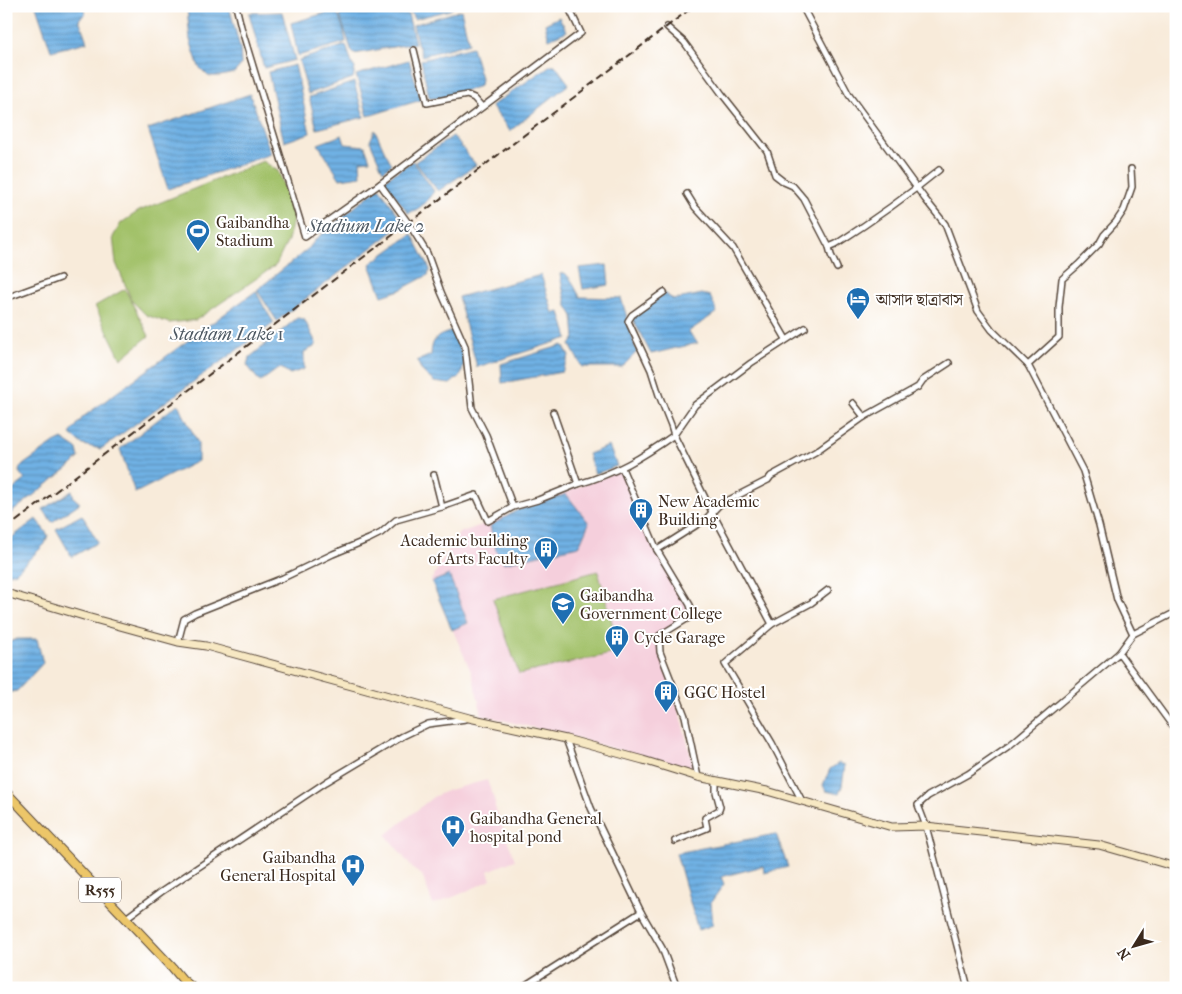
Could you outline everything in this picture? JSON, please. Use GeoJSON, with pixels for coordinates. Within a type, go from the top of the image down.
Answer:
{"type":"FeatureCollection","features":[{"type":"Feature","properties":{"kind":"main road"},"geometry":{"type":"LineString","coordinates":[[6,593],[178,642],[206,646],[469,718],[566,739],[698,777],[767,791],[892,826],[926,826],[1099,845],[1176,867]]}},
{"type":"Feature","properties":{"kind":"main road"},"geometry":{"type":"LineString","coordinates":[[6,825],[7,792]]}},
{"type":"Feature","properties":{"kind":"main road","name":"R555"},"geometry":{"type":"LineString","coordinates":[[7,792],[182,979],[193,988]]}},
{"type":"Feature","properties":{"kind":"street"},"geometry":{"type":"LineString","coordinates":[[236,6],[305,237],[380,184],[581,33],[568,6]]}},
{"type":"Feature","properties":{"kind":"street"},"geometry":{"type":"LineString","coordinates":[[802,6],[849,95],[945,224],[978,311],[992,330],[1028,365],[1083,471],[1100,524],[1117,600],[1132,634]]}},
{"type":"Feature","properties":{"kind":"street"},"geometry":{"type":"LineString","coordinates":[[667,27],[684,42],[767,151],[775,175],[784,182],[794,186],[804,199],[829,246],[837,268]]}},
{"type":"Feature","properties":{"kind":"street"},"geometry":{"type":"LineString","coordinates":[[414,50],[427,103],[467,95],[474,98],[482,107]]}},
{"type":"Feature","properties":{"kind":"street"},"geometry":{"type":"LineString","coordinates":[[1028,365],[1059,337],[1059,306],[1062,278],[1078,265],[1098,244],[1124,210],[1132,186],[1131,169]]}},
{"type":"Feature","properties":{"kind":"street"},"geometry":{"type":"LineString","coordinates":[[829,246],[836,244],[879,216],[938,170]]}},
{"type":"Feature","properties":{"kind":"street"},"geometry":{"type":"LineString","coordinates":[[380,184],[427,252],[441,292],[465,346],[472,408],[486,435],[514,507]]}},
{"type":"Feature","properties":{"kind":"street"},"geometry":{"type":"LineString","coordinates":[[687,194],[695,207],[733,248],[786,339]]}},
{"type":"Feature","properties":{"kind":"street"},"geometry":{"type":"LineString","coordinates":[[6,298],[60,278]]}},
{"type":"Feature","properties":{"kind":"street"},"geometry":{"type":"LineString","coordinates":[[664,292],[632,315],[628,322],[651,370],[674,435],[712,512],[772,624]]}},
{"type":"Feature","properties":{"kind":"street"},"geometry":{"type":"LineString","coordinates":[[178,642],[184,620],[195,613],[283,578],[370,539],[396,520],[476,496],[488,522],[514,507],[538,500],[622,468],[650,453],[674,435],[695,405],[751,363],[804,328]]}},
{"type":"Feature","properties":{"kind":"street"},"geometry":{"type":"LineString","coordinates":[[657,550],[706,519],[719,505],[768,480],[771,476],[814,452],[864,417],[918,387],[923,380],[949,363]]}},
{"type":"Feature","properties":{"kind":"street"},"geometry":{"type":"LineString","coordinates":[[853,403],[864,417]]}},
{"type":"Feature","properties":{"kind":"street"},"geometry":{"type":"LineString","coordinates":[[553,412],[578,484]]}},
{"type":"Feature","properties":{"kind":"street"},"geometry":{"type":"LineString","coordinates":[[622,468],[657,550],[694,615],[659,636],[660,652],[685,716],[698,777]]}},
{"type":"Feature","properties":{"kind":"street"},"geometry":{"type":"LineString","coordinates":[[434,474],[442,507]]}},
{"type":"Feature","properties":{"kind":"street"},"geometry":{"type":"LineString","coordinates":[[802,801],[772,743],[726,664],[772,624],[811,604],[828,590]]}},
{"type":"Feature","properties":{"kind":"street"},"geometry":{"type":"LineString","coordinates":[[968,988],[926,826],[918,805],[928,796],[968,774],[1010,745],[1119,653],[1132,634],[1176,612]]}},
{"type":"Feature","properties":{"kind":"street"},"geometry":{"type":"LineString","coordinates":[[1119,653],[1175,728]]}},
{"type":"Feature","properties":{"kind":"street"},"geometry":{"type":"LineString","coordinates":[[126,918],[161,892],[326,782],[403,736],[428,724],[469,718]]}},
{"type":"Feature","properties":{"kind":"street"},"geometry":{"type":"LineString","coordinates":[[566,739],[591,808],[641,912],[662,948],[677,988]]}},
{"type":"Feature","properties":{"kind":"street"},"geometry":{"type":"LineString","coordinates":[[675,841],[707,828],[705,818],[719,810],[720,807],[716,792],[716,781]]}},
{"type":"Feature","properties":{"kind":"street"},"geometry":{"type":"LineString","coordinates":[[521,988],[641,912]]}},
{"type":"Feature","properties":{"kind":"shaded area","name":"Gaibandha Government College"},"geometry":{"type":"Polygon","coordinates":[[[622,469],[655,550],[687,601],[693,615],[659,636],[695,771],[568,736],[482,715],[472,674],[431,580],[459,533],[622,469]]]}},
{"type":"Feature","properties":{"kind":"shaded area","name":"Gaibandha General hospital pond"},"geometry":{"type":"Polygon","coordinates":[[[487,780],[515,860],[488,871],[491,880],[433,905],[422,875],[414,870],[386,835],[433,797],[449,790],[487,780]]]}},
{"type":"Feature","properties":{"kind":"green space","name":"Gaibandha Stadium"},"geometry":{"type":"Polygon","coordinates":[[[263,161],[278,171],[294,216],[288,240],[276,265],[196,320],[169,323],[146,315],[132,301],[116,263],[113,237],[121,223],[139,211],[263,161]]]}},
{"type":"Feature","properties":{"kind":"green space"},"geometry":{"type":"Polygon","coordinates":[[[125,289],[149,336],[121,359],[95,306],[125,289]]]}},
{"type":"Feature","properties":{"kind":"green space"},"geometry":{"type":"Polygon","coordinates":[[[598,571],[620,652],[519,674],[493,599],[598,571]]]}},
{"type":"Feature","properties":{"kind":"water"},"geometry":{"type":"Polygon","coordinates":[[[36,6],[86,6],[85,14],[79,19],[87,42],[51,51],[36,6]]]}},
{"type":"Feature","properties":{"kind":"water"},"geometry":{"type":"Polygon","coordinates":[[[186,6],[229,6],[240,48],[241,65],[234,73],[208,76],[199,67],[190,40],[186,6]]]}},
{"type":"Feature","properties":{"kind":"water"},"geometry":{"type":"Polygon","coordinates":[[[344,6],[406,6],[415,43],[354,54],[340,16],[344,6]]]}},
{"type":"Feature","properties":{"kind":"water"},"geometry":{"type":"Polygon","coordinates":[[[408,6],[455,6],[450,10],[414,19],[408,6]]]}},
{"type":"Feature","properties":{"kind":"water"},"geometry":{"type":"Polygon","coordinates":[[[336,10],[343,27],[346,42],[298,56],[291,23],[336,10]]]}},
{"type":"Feature","properties":{"kind":"water"},"geometry":{"type":"Polygon","coordinates":[[[461,10],[469,43],[422,56],[413,25],[461,10]]]}},
{"type":"Feature","properties":{"kind":"water"},"geometry":{"type":"Polygon","coordinates":[[[282,12],[295,60],[264,68],[249,13],[282,12]]]}},
{"type":"Feature","properties":{"kind":"water"},"geometry":{"type":"Polygon","coordinates":[[[559,17],[567,31],[549,39],[545,24],[559,17]]]}},
{"type":"Feature","properties":{"kind":"water"},"geometry":{"type":"Polygon","coordinates":[[[346,45],[355,68],[353,78],[308,94],[299,60],[346,45]]]}},
{"type":"Feature","properties":{"kind":"water"},"geometry":{"type":"Polygon","coordinates":[[[472,47],[481,78],[480,86],[438,99],[429,97],[421,60],[472,47]]]}},
{"type":"Feature","properties":{"kind":"water"},"geometry":{"type":"Polygon","coordinates":[[[409,60],[421,100],[368,116],[356,75],[409,60]]]}},
{"type":"Feature","properties":{"kind":"water"},"geometry":{"type":"Polygon","coordinates":[[[295,65],[310,133],[284,142],[268,72],[295,65]]]}},
{"type":"Feature","properties":{"kind":"water"},"geometry":{"type":"Polygon","coordinates":[[[551,65],[555,65],[569,84],[510,131],[491,106],[551,65]]]}},
{"type":"Feature","properties":{"kind":"water"},"geometry":{"type":"Polygon","coordinates":[[[354,82],[364,117],[317,129],[309,97],[354,82]]]}},
{"type":"Feature","properties":{"kind":"water"},"geometry":{"type":"Polygon","coordinates":[[[250,94],[271,154],[168,189],[148,129],[250,94]]]}},
{"type":"Feature","properties":{"kind":"water"},"geometry":{"type":"Polygon","coordinates":[[[375,130],[392,164],[383,171],[370,141],[375,130]]]}},
{"type":"Feature","properties":{"kind":"water"},"geometry":{"type":"Polygon","coordinates":[[[342,135],[345,144],[365,146],[370,160],[360,161],[361,176],[340,179],[318,144],[342,135]]]}},
{"type":"Feature","properties":{"kind":"water"},"geometry":{"type":"Polygon","coordinates":[[[453,136],[476,165],[438,191],[415,162],[453,136]]]}},
{"type":"Feature","properties":{"kind":"water"},"geometry":{"type":"Polygon","coordinates":[[[413,161],[434,191],[423,205],[408,213],[384,180],[413,161]]]}},
{"type":"Feature","properties":{"kind":"water","name":"Stadium Lake 2"},"geometry":{"type":"Polygon","coordinates":[[[379,187],[404,223],[277,321],[257,290],[379,187]]]}},
{"type":"Feature","properties":{"kind":"water"},"geometry":{"type":"Polygon","coordinates":[[[412,234],[430,269],[428,275],[400,290],[382,296],[370,264],[412,234]]]}},
{"type":"Feature","properties":{"kind":"water"},"geometry":{"type":"Polygon","coordinates":[[[607,265],[609,285],[583,289],[579,268],[607,265]]]}},
{"type":"Feature","properties":{"kind":"water"},"geometry":{"type":"Polygon","coordinates":[[[565,273],[580,297],[621,298],[637,352],[622,367],[582,367],[570,345],[575,338],[573,316],[567,306],[560,274],[565,273]]]}},
{"type":"Feature","properties":{"kind":"water"},"geometry":{"type":"Polygon","coordinates":[[[541,275],[553,313],[560,312],[568,338],[477,367],[458,297],[541,275]]]}},
{"type":"Feature","properties":{"kind":"water","name":"Stadiam Lake 1"},"geometry":{"type":"Polygon","coordinates":[[[256,291],[274,323],[101,449],[83,445],[70,434],[83,417],[256,291]]]}},
{"type":"Feature","properties":{"kind":"water"},"geometry":{"type":"Polygon","coordinates":[[[665,293],[673,300],[702,294],[710,296],[717,312],[688,332],[698,343],[651,354],[631,316],[665,293]]]}},
{"type":"Feature","properties":{"kind":"water"},"geometry":{"type":"Polygon","coordinates":[[[297,318],[304,319],[316,343],[314,347],[304,352],[304,369],[290,374],[281,368],[260,382],[247,365],[249,358],[297,318]]]}},
{"type":"Feature","properties":{"kind":"water"},"geometry":{"type":"Polygon","coordinates":[[[452,331],[465,360],[461,375],[450,384],[434,382],[422,371],[417,361],[431,355],[436,338],[452,331]]]}},
{"type":"Feature","properties":{"kind":"water"},"geometry":{"type":"Polygon","coordinates":[[[563,345],[569,356],[562,372],[502,383],[501,364],[563,345]]]}},
{"type":"Feature","properties":{"kind":"water"},"geometry":{"type":"Polygon","coordinates":[[[178,404],[198,443],[198,461],[135,493],[120,449],[178,404]]]}},
{"type":"Feature","properties":{"kind":"water"},"geometry":{"type":"Polygon","coordinates":[[[62,439],[77,449],[79,458],[6,517],[6,495],[25,480],[19,472],[20,467],[62,439]]]}},
{"type":"Feature","properties":{"kind":"water"},"geometry":{"type":"Polygon","coordinates":[[[609,446],[617,466],[595,474],[588,454],[609,446]]]}},
{"type":"Feature","properties":{"kind":"water"},"geometry":{"type":"Polygon","coordinates":[[[72,491],[74,498],[80,503],[52,522],[43,509],[72,491]]]}},
{"type":"Feature","properties":{"kind":"water"},"geometry":{"type":"Polygon","coordinates":[[[566,494],[589,523],[579,546],[504,563],[496,550],[490,526],[518,510],[566,494]]]}},
{"type":"Feature","properties":{"kind":"water"},"geometry":{"type":"Polygon","coordinates":[[[82,515],[98,542],[72,557],[56,529],[82,515]]]}},
{"type":"Feature","properties":{"kind":"water"},"geometry":{"type":"Polygon","coordinates":[[[36,519],[48,535],[45,544],[16,572],[6,575],[6,542],[36,519]]]}},
{"type":"Feature","properties":{"kind":"water"},"geometry":{"type":"Polygon","coordinates":[[[449,575],[468,623],[452,630],[432,582],[449,575]]]}},
{"type":"Feature","properties":{"kind":"water"},"geometry":{"type":"Polygon","coordinates":[[[17,639],[37,639],[43,663],[17,691],[6,693],[6,644],[17,639]]]}},
{"type":"Feature","properties":{"kind":"water"},"geometry":{"type":"Polygon","coordinates":[[[839,763],[845,765],[839,794],[826,791],[823,785],[830,769],[839,763]]]}},
{"type":"Feature","properties":{"kind":"water"},"geometry":{"type":"Polygon","coordinates":[[[776,834],[788,867],[764,873],[763,866],[721,877],[724,884],[711,902],[713,925],[698,930],[676,853],[776,834]]]}},
{"type":"Feature","properties":{"kind":"railway"},"geometry":{"type":"LineString","coordinates":[[6,529],[694,6]]}},
{"type":"Feature","properties":{"kind":"place","name":"Gaibandha Stadium"},"geometry":{"type":"Point","coordinates":[198,252]}},
{"type":"Feature","properties":{"kind":"place","name":"আসাদ ছাত্রাবাস"},"geometry":{"type":"Point","coordinates":[858,320]}},
{"type":"Feature","properties":{"kind":"place","name":"New Academic Building"},"geometry":{"type":"Point","coordinates":[641,531]}},
{"type":"Feature","properties":{"kind":"place","name":"Academic building of Arts Faculty"},"geometry":{"type":"Point","coordinates":[546,570]}},
{"type":"Feature","properties":{"kind":"place","name":"Gaibandha Government College"},"geometry":{"type":"Point","coordinates":[563,625]}},
{"type":"Feature","properties":{"kind":"place","name":"Cycle Garage"},"geometry":{"type":"Point","coordinates":[617,658]}},
{"type":"Feature","properties":{"kind":"place","name":"GGC Hostel"},"geometry":{"type":"Point","coordinates":[666,713]}},
{"type":"Feature","properties":{"kind":"place","name":"Gaibandha General hospital pond"},"geometry":{"type":"Point","coordinates":[453,848]}},
{"type":"Feature","properties":{"kind":"place","name":"Gaibandha General Hospital"},"geometry":{"type":"Point","coordinates":[353,887]}}]}
